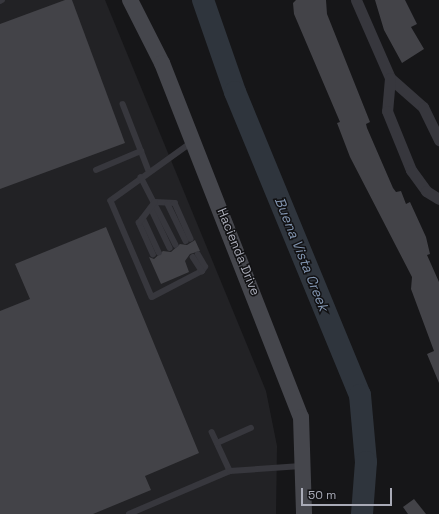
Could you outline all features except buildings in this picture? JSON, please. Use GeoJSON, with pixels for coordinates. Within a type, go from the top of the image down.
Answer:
{"type":"FeatureCollection","features":[{"type":"Feature","properties":{"kind":"main road","name":"Hacienda Drive"},"geometry":{"type":"LineString","coordinates":[[130,0],[162,63],[301,417],[305,466],[304,514]]}},
{"type":"Feature","properties":{"kind":"street"},"geometry":{"type":"LineString","coordinates":[[356,0],[390,78],[423,107],[439,140]]}},
{"type":"Feature","properties":{"kind":"street"},"geometry":{"type":"LineString","coordinates":[[390,78],[387,111],[408,164],[426,191],[439,200]]}},
{"type":"Feature","properties":{"kind":"lane"},"geometry":{"type":"LineString","coordinates":[[123,104],[149,171]]}},
{"type":"Feature","properties":{"kind":"lane"},"geometry":{"type":"LineString","coordinates":[[193,142],[149,171],[112,201],[152,297],[170,284],[191,274],[202,271],[196,256]]}},
{"type":"Feature","properties":{"kind":"lane"},"geometry":{"type":"LineString","coordinates":[[96,170],[141,151]]}},
{"type":"Feature","properties":{"kind":"lane"},"geometry":{"type":"LineString","coordinates":[[141,177],[176,245]]}},
{"type":"Feature","properties":{"kind":"lane"},"geometry":{"type":"LineString","coordinates":[[155,202],[168,204],[188,240]]}},
{"type":"Feature","properties":{"kind":"lane"},"geometry":{"type":"LineString","coordinates":[[155,202],[143,218],[156,254]]}},
{"type":"Feature","properties":{"kind":"lane"},"geometry":{"type":"LineString","coordinates":[[151,208],[170,248]]}},
{"type":"Feature","properties":{"kind":"lane"},"geometry":{"type":"LineString","coordinates":[[217,443],[251,428]]}},
{"type":"Feature","properties":{"kind":"lane"},"geometry":{"type":"LineString","coordinates":[[212,432],[230,471]]}},
{"type":"Feature","properties":{"kind":"lane"},"geometry":{"type":"LineString","coordinates":[[128,514],[230,471],[305,466]]}},
{"type":"Feature","properties":{"kind":"shaded area"},"geometry":{"type":"Polygon","coordinates":[[[0,0],[105,0],[266,391],[277,446],[276,514],[0,514],[0,0]]]}},
{"type":"Feature","properties":{"kind":"waterway","name":"Buena Vista Creek"},"geometry":{"type":"LineString","coordinates":[[203,0],[235,92],[360,395],[366,462],[362,514]]}}]}
